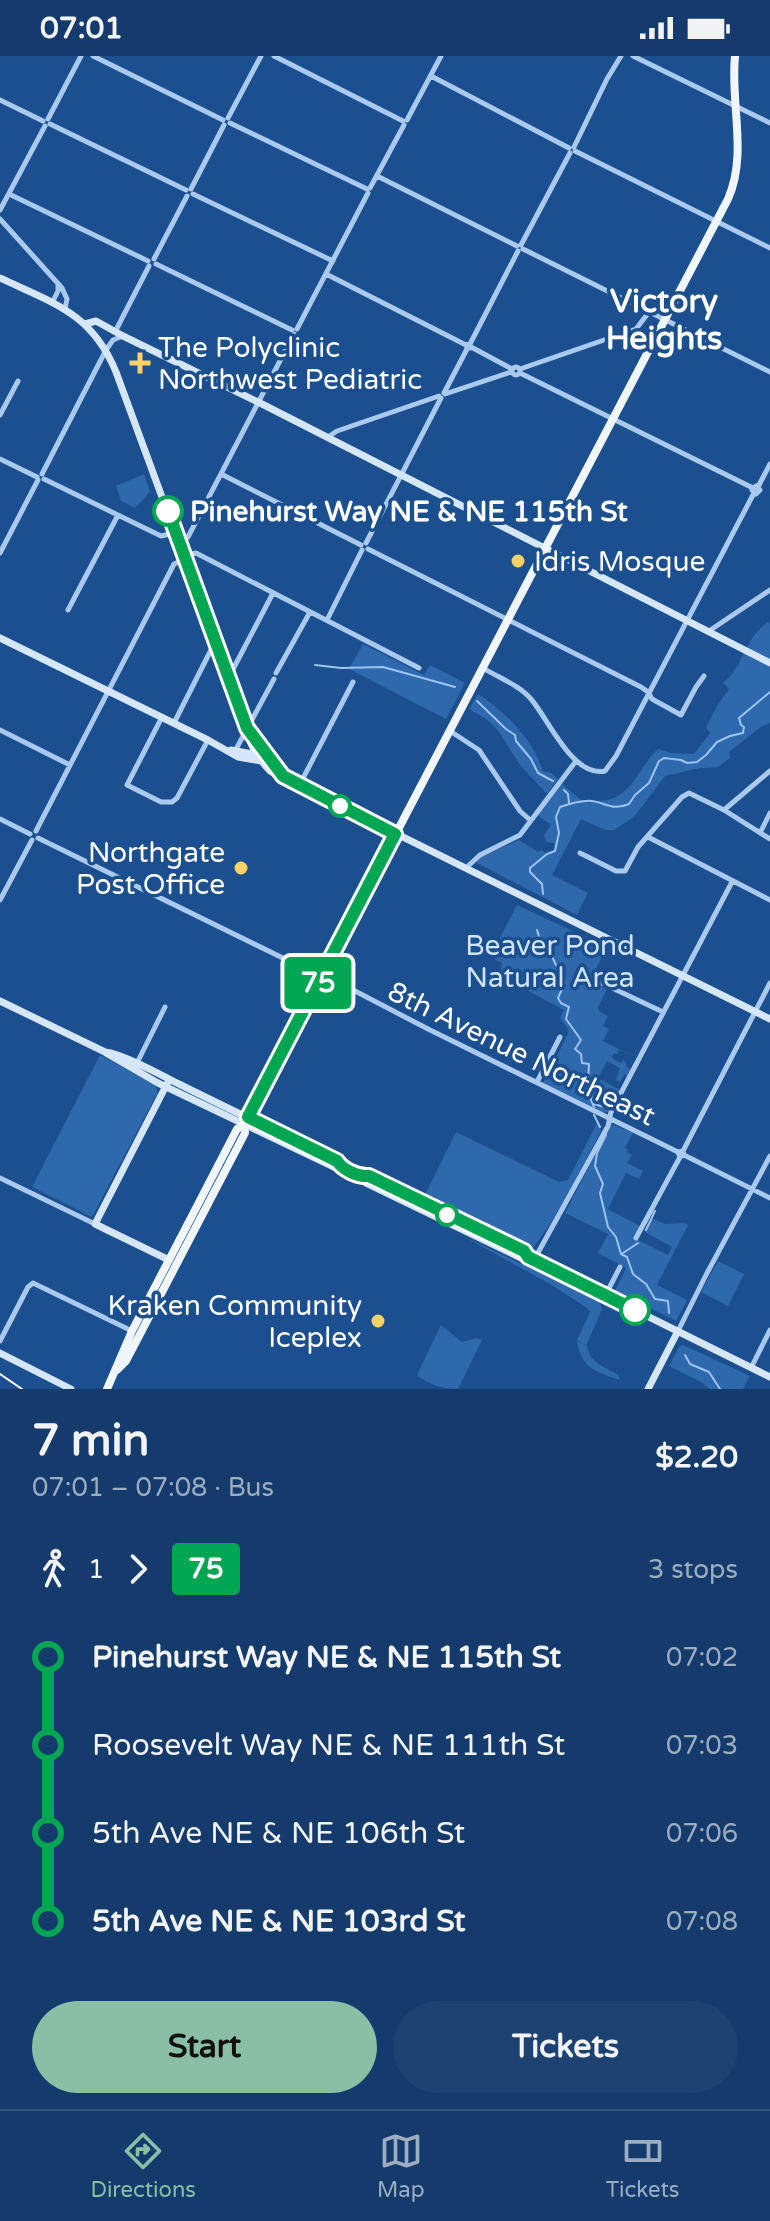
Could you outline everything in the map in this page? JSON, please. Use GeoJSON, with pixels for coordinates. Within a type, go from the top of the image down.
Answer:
{"type":"FeatureCollection","features":[{"type":"Feature","properties":{"kind":"main road"},"geometry":{"type":"LineString","coordinates":[[107,1389],[132,1331],[237,1129],[246,1120],[731,192],[738,152],[735,106],[737,61]]}},
{"type":"Feature","properties":{"kind":"main road"},"geometry":{"type":"LineString","coordinates":[[0,278],[65,309],[85,324],[106,350],[247,728],[262,758]]}},
{"type":"Feature","properties":{"kind":"main road"},"geometry":{"type":"LineString","coordinates":[[85,324],[96,321],[770,663]]}},
{"type":"Feature","properties":{"kind":"main road"},"geometry":{"type":"LineString","coordinates":[[0,638],[242,759],[262,758]]}},
{"type":"Feature","properties":{"kind":"main road"},"geometry":{"type":"LineString","coordinates":[[247,728],[249,739],[262,758],[299,786],[770,1019]]}},
{"type":"Feature","properties":{"kind":"main road"},"geometry":{"type":"LineString","coordinates":[[224,749],[262,758]]}},
{"type":"Feature","properties":{"kind":"main road"},"geometry":{"type":"LineString","coordinates":[[0,1001],[105,1052],[123,1064],[246,1120],[334,1167],[362,1177],[369,1176],[473,1226],[605,1296],[770,1377]]}},
{"type":"Feature","properties":{"kind":"main road"},"geometry":{"type":"LineString","coordinates":[[105,1052],[112,1052],[168,1083]]}},
{"type":"Feature","properties":{"kind":"main road"},"geometry":{"type":"LineString","coordinates":[[166,1284],[172,1265],[169,1260],[95,1224],[168,1083]]}},
{"type":"Feature","properties":{"kind":"main road"},"geometry":{"type":"LineString","coordinates":[[115,1372],[126,1361],[245,1133],[246,1120]]}},
{"type":"Feature","properties":{"kind":"main road"},"geometry":{"type":"LineString","coordinates":[[187,1243],[193,1214]]}},
{"type":"Feature","properties":{"kind":"main road"},"geometry":{"type":"LineString","coordinates":[[648,1389],[678,1331]]}},
{"type":"Feature","properties":{"kind":"main road"},"geometry":{"type":"LineString","coordinates":[[0,1353],[71,1389]]}},
{"type":"Feature","properties":{"kind":"street"},"geometry":{"type":"LineString","coordinates":[[0,210],[81,56]]}},
{"type":"Feature","properties":{"kind":"street"},"geometry":{"type":"LineString","coordinates":[[93,56],[368,190]]}},
{"type":"Feature","properties":{"kind":"street"},"geometry":{"type":"LineString","coordinates":[[0,553],[106,350],[119,333],[152,263],[261,56]]}},
{"type":"Feature","properties":{"kind":"street"},"geometry":{"type":"LineString","coordinates":[[274,56],[405,122]]}},
{"type":"Feature","properties":{"kind":"street"},"geometry":{"type":"LineString","coordinates":[[179,543],[188,538],[441,56]]}},
{"type":"Feature","properties":{"kind":"street"},"geometry":{"type":"LineString","coordinates":[[327,620],[621,56]]}},
{"type":"Feature","properties":{"kind":"street"},"geometry":{"type":"LineString","coordinates":[[633,56],[770,123]]}},
{"type":"Feature","properties":{"kind":"street"},"geometry":{"type":"LineString","coordinates":[[431,76],[770,248]]}},
{"type":"Feature","properties":{"kind":"street"},"geometry":{"type":"LineString","coordinates":[[0,100],[333,261]]}},
{"type":"Feature","properties":{"kind":"street"},"geometry":{"type":"LineString","coordinates":[[377,176],[770,372]]}},
{"type":"Feature","properties":{"kind":"street"},"geometry":{"type":"LineString","coordinates":[[9,194],[294,331]]}},
{"type":"Feature","properties":{"kind":"street"},"geometry":{"type":"LineString","coordinates":[[0,219],[58,284],[67,299],[65,309]]}},
{"type":"Feature","properties":{"kind":"street"},"geometry":{"type":"LineString","coordinates":[[326,274],[512,370]]}},
{"type":"Feature","properties":{"kind":"street"},"geometry":{"type":"LineString","coordinates":[[52,303],[58,284]]}},
{"type":"Feature","properties":{"kind":"street"},"geometry":{"type":"LineString","coordinates":[[520,371],[636,329],[649,312]]}},
{"type":"Feature","properties":{"kind":"street"},"geometry":{"type":"LineString","coordinates":[[328,437],[337,431],[516,367],[613,419],[770,496]]}},
{"type":"Feature","properties":{"kind":"street"},"geometry":{"type":"LineString","coordinates":[[0,415],[18,381]]}},
{"type":"Feature","properties":{"kind":"street"},"geometry":{"type":"LineString","coordinates":[[0,459],[163,537],[175,533]]}},
{"type":"Feature","properties":{"kind":"street"},"geometry":{"type":"LineString","coordinates":[[483,668],[530,698],[576,761],[597,772],[605,771],[616,756],[770,464]]}},
{"type":"Feature","properties":{"kind":"street"},"geometry":{"type":"LineString","coordinates":[[221,474],[641,687],[652,699],[681,715],[704,676]]}},
{"type":"Feature","properties":{"kind":"street"},"geometry":{"type":"LineString","coordinates":[[68,610],[118,515]]}},
{"type":"Feature","properties":{"kind":"street"},"geometry":{"type":"LineString","coordinates":[[0,900],[174,564],[184,557],[196,553],[419,668]]}},
{"type":"Feature","properties":{"kind":"street"},"geometry":{"type":"LineString","coordinates":[[709,632],[770,590]]}},
{"type":"Feature","properties":{"kind":"street"},"geometry":{"type":"LineString","coordinates":[[229,677],[273,593]]}},
{"type":"Feature","properties":{"kind":"street"},"geometry":{"type":"LineString","coordinates":[[235,751],[310,612]]}},
{"type":"Feature","properties":{"kind":"street"},"geometry":{"type":"LineString","coordinates":[[174,723],[215,641]]}},
{"type":"Feature","properties":{"kind":"street"},"geometry":{"type":"LineString","coordinates":[[299,786],[353,682]]}},
{"type":"Feature","properties":{"kind":"street"},"geometry":{"type":"LineString","coordinates":[[162,717],[127,785],[161,802],[176,800],[208,740]]}},
{"type":"Feature","properties":{"kind":"street"},"geometry":{"type":"LineString","coordinates":[[0,730],[70,765]]}},
{"type":"Feature","properties":{"kind":"street"},"geometry":{"type":"LineString","coordinates":[[450,731],[479,750],[520,811],[530,820]]}},
{"type":"Feature","properties":{"kind":"street"},"geometry":{"type":"LineString","coordinates":[[465,869],[480,855],[516,838],[576,761]]}},
{"type":"Feature","properties":{"kind":"street"},"geometry":{"type":"LineString","coordinates":[[724,810],[770,771]]}},
{"type":"Feature","properties":{"kind":"street"},"geometry":{"type":"LineString","coordinates":[[580,853],[616,871],[625,871],[635,851],[689,793],[724,810],[770,839]]}},
{"type":"Feature","properties":{"kind":"street"},"geometry":{"type":"LineString","coordinates":[[760,833],[770,813]]}},
{"type":"Feature","properties":{"kind":"street","name":"8th Avenue Northeast"},"geometry":{"type":"LineString","coordinates":[[0,819],[294,963],[307,966],[321,976],[770,1198]]}},
{"type":"Feature","properties":{"kind":"street"},"geometry":{"type":"LineString","coordinates":[[648,837],[770,900]]}},
{"type":"Feature","properties":{"kind":"street"},"geometry":{"type":"LineString","coordinates":[[531,1258],[577,1182],[732,882]]}},
{"type":"Feature","properties":{"kind":"street"},"geometry":{"type":"LineString","coordinates":[[591,978],[663,1012]]}},
{"type":"Feature","properties":{"kind":"street"},"geometry":{"type":"LineString","coordinates":[[636,1238],[770,983]]}},
{"type":"Feature","properties":{"kind":"street"},"geometry":{"type":"LineString","coordinates":[[136,1064],[165,1007]]}},
{"type":"Feature","properties":{"kind":"street"},"geometry":{"type":"LineString","coordinates":[[537,1082],[560,1037]]}},
{"type":"Feature","properties":{"kind":"street"},"geometry":{"type":"LineString","coordinates":[[678,1331],[770,1156]]}},
{"type":"Feature","properties":{"kind":"street"},"geometry":{"type":"LineString","coordinates":[[0,1178],[95,1224]]}},
{"type":"Feature","properties":{"kind":"street"},"geometry":{"type":"LineString","coordinates":[[605,1296],[620,1267]]}},
{"type":"Feature","properties":{"kind":"street"},"geometry":{"type":"LineString","coordinates":[[0,1341],[31,1284],[132,1331]]}},
{"type":"Feature","properties":{"kind":"street"},"geometry":{"type":"LineString","coordinates":[[751,1368],[770,1330]]}},
{"type":"Feature","properties":{"kind":"green space"},"geometry":{"type":"Polygon","coordinates":[[[144,474],[150,492],[135,508],[121,501],[116,486],[144,474]]]}},
{"type":"Feature","properties":{"kind":"green space"},"geometry":{"type":"Polygon","coordinates":[[[768,622],[770,723],[729,752],[730,758],[718,767],[665,776],[634,817],[614,830],[605,830],[581,819],[552,875],[588,893],[577,915],[477,863],[481,857],[519,840],[538,852],[554,850],[554,843],[546,842],[544,835],[551,825],[537,815],[561,783],[582,801],[608,800],[624,792],[658,749],[694,754],[710,733],[706,727],[729,689],[723,683],[754,636],[768,622]]]}},
{"type":"Feature","properties":{"kind":"green space"},"geometry":{"type":"Polygon","coordinates":[[[363,644],[424,675],[430,665],[465,683],[446,719],[349,669],[363,644]]]}},
{"type":"Feature","properties":{"kind":"green space"},"geometry":{"type":"Polygon","coordinates":[[[478,694],[517,727],[543,771],[558,779],[547,794],[520,765],[497,729],[469,709],[478,694]]]}},
{"type":"Feature","properties":{"kind":"green space","name":"Beaver Pond Natural Area"},"geometry":{"type":"Polygon","coordinates":[[[517,905],[607,947],[587,980],[607,989],[598,1007],[608,1016],[603,1026],[609,1029],[603,1041],[633,1056],[619,1050],[612,1056],[621,1063],[625,1061],[631,1069],[620,1082],[616,1080],[620,1068],[607,1061],[598,1078],[620,1090],[608,1112],[543,1083],[568,1034],[560,1018],[564,1010],[508,980],[510,975],[501,971],[502,963],[490,957],[517,905]]]}},
{"type":"Feature","properties":{"kind":"green space"},"geometry":{"type":"Polygon","coordinates":[[[100,1055],[155,1085],[158,1092],[92,1217],[32,1187],[100,1055]]]}},
{"type":"Feature","properties":{"kind":"green space"},"geometry":{"type":"Polygon","coordinates":[[[598,1121],[601,1131],[561,1206],[533,1248],[424,1197],[456,1132],[559,1182],[568,1180],[598,1121]]]}},
{"type":"Feature","properties":{"kind":"green space"},"geometry":{"type":"Polygon","coordinates":[[[611,1124],[633,1133],[625,1148],[632,1155],[627,1163],[643,1171],[639,1179],[626,1173],[608,1209],[640,1226],[634,1238],[668,1255],[672,1247],[645,1232],[652,1218],[665,1224],[688,1225],[657,1285],[687,1300],[676,1321],[615,1291],[626,1268],[598,1253],[608,1234],[565,1213],[611,1124]]]}},
{"type":"Feature","properties":{"kind":"green space"},"geometry":{"type":"Polygon","coordinates":[[[463,1236],[599,1301],[602,1309],[585,1345],[594,1360],[618,1375],[620,1380],[591,1368],[582,1357],[577,1341],[584,1344],[577,1340],[590,1312],[587,1308],[463,1236]]]}},
{"type":"Feature","properties":{"kind":"green space"},"geometry":{"type":"Polygon","coordinates":[[[718,1261],[744,1274],[728,1306],[701,1292],[718,1261]]]}},
{"type":"Feature","properties":{"kind":"green space"},"geometry":{"type":"Polygon","coordinates":[[[441,1325],[462,1342],[477,1338],[482,1340],[458,1389],[436,1386],[417,1375],[441,1325]]]}},
{"type":"Feature","properties":{"kind":"green space"},"geometry":{"type":"Polygon","coordinates":[[[683,1345],[750,1376],[743,1389],[710,1389],[669,1366],[683,1345]]]}},
{"type":"Feature","properties":{"kind":"waterway"},"geometry":{"type":"LineString","coordinates":[[315,665],[383,667],[455,687]]}},
{"type":"Feature","properties":{"kind":"waterway"},"geometry":{"type":"LineString","coordinates":[[543,894],[542,884],[530,868],[555,851],[559,833],[556,817],[560,807],[588,801],[614,807],[629,804],[649,783],[659,761],[664,758],[697,762],[717,742],[743,733],[744,727],[739,718],[770,692]]}},
{"type":"Feature","properties":{"kind":"waterway"},"geometry":{"type":"LineString","coordinates":[[477,701],[515,735],[538,773],[553,781]]}},
{"type":"Feature","properties":{"kind":"waterway"},"geometry":{"type":"LineString","coordinates":[[564,790],[569,803]]}},
{"type":"Feature","properties":{"kind":"waterway"},"geometry":{"type":"LineString","coordinates":[[537,930],[542,946],[549,950],[564,975],[565,982],[558,998],[569,1007],[566,1019],[581,1040],[575,1049],[581,1054],[582,1063],[589,1064],[588,1081],[593,1088],[591,1100],[594,1107]]}},
{"type":"Feature","properties":{"kind":"waterway"},"geometry":{"type":"LineString","coordinates":[[594,1104],[604,1107]]}},
{"type":"Feature","properties":{"kind":"waterway"},"geometry":{"type":"LineString","coordinates":[[594,1115],[600,1127]]}},
{"type":"Feature","properties":{"kind":"waterway"},"geometry":{"type":"LineString","coordinates":[[606,1135],[597,1153],[595,1166],[603,1184],[600,1193],[608,1227],[616,1237],[621,1254],[627,1257],[633,1274],[646,1284],[655,1299],[668,1301],[669,1313]]}},
{"type":"Feature","properties":{"kind":"waterway"},"geometry":{"type":"LineString","coordinates":[[646,1230],[655,1211]]}},
{"type":"Feature","properties":{"kind":"waterway"},"geometry":{"type":"LineString","coordinates":[[623,1253],[638,1243]]}},
{"type":"Feature","properties":{"kind":"waterway"},"geometry":{"type":"LineString","coordinates":[[685,1355],[690,1364],[709,1372],[720,1389]]}},
{"type":"Feature","properties":{"kind":"tram line"},"geometry":{"type":"LineString","coordinates":[[0,1374],[22,1389]]}},
{"type":"Feature","properties":{"kind":"bus line","name":"75"},"geometry":{"type":"LineString","coordinates":[[168,511],[247,728],[268,758],[283,776],[395,834],[248,1117],[337,1161],[347,1170],[362,1177],[369,1176],[524,1251],[528,1257],[635,1310]]}},
{"type":"Feature","properties":{"kind":"place","name":"The Polyclinic Northwest Pediatric"},"geometry":{"type":"Point","coordinates":[140,363]}},
{"type":"Feature","properties":{"kind":"place","name":"Pinehurst Way NE & NE 115th St"},"geometry":{"type":"Point","coordinates":[168,511]}},
{"type":"Feature","properties":{"kind":"place","name":"Idris Mosque"},"geometry":{"type":"Point","coordinates":[518,561]}},
{"type":"Feature","properties":{"kind":"place","name":"Northgate Post Office"},"geometry":{"type":"Point","coordinates":[241,868]}},
{"type":"Feature","properties":{"kind":"place","name":"Kraken Community Iceplex"},"geometry":{"type":"Point","coordinates":[378,1321]}},
{"type":"Feature","properties":{"kind":"district","name":"Victory Heights"},"geometry":{"type":"Point","coordinates":[664,320]}}]}
